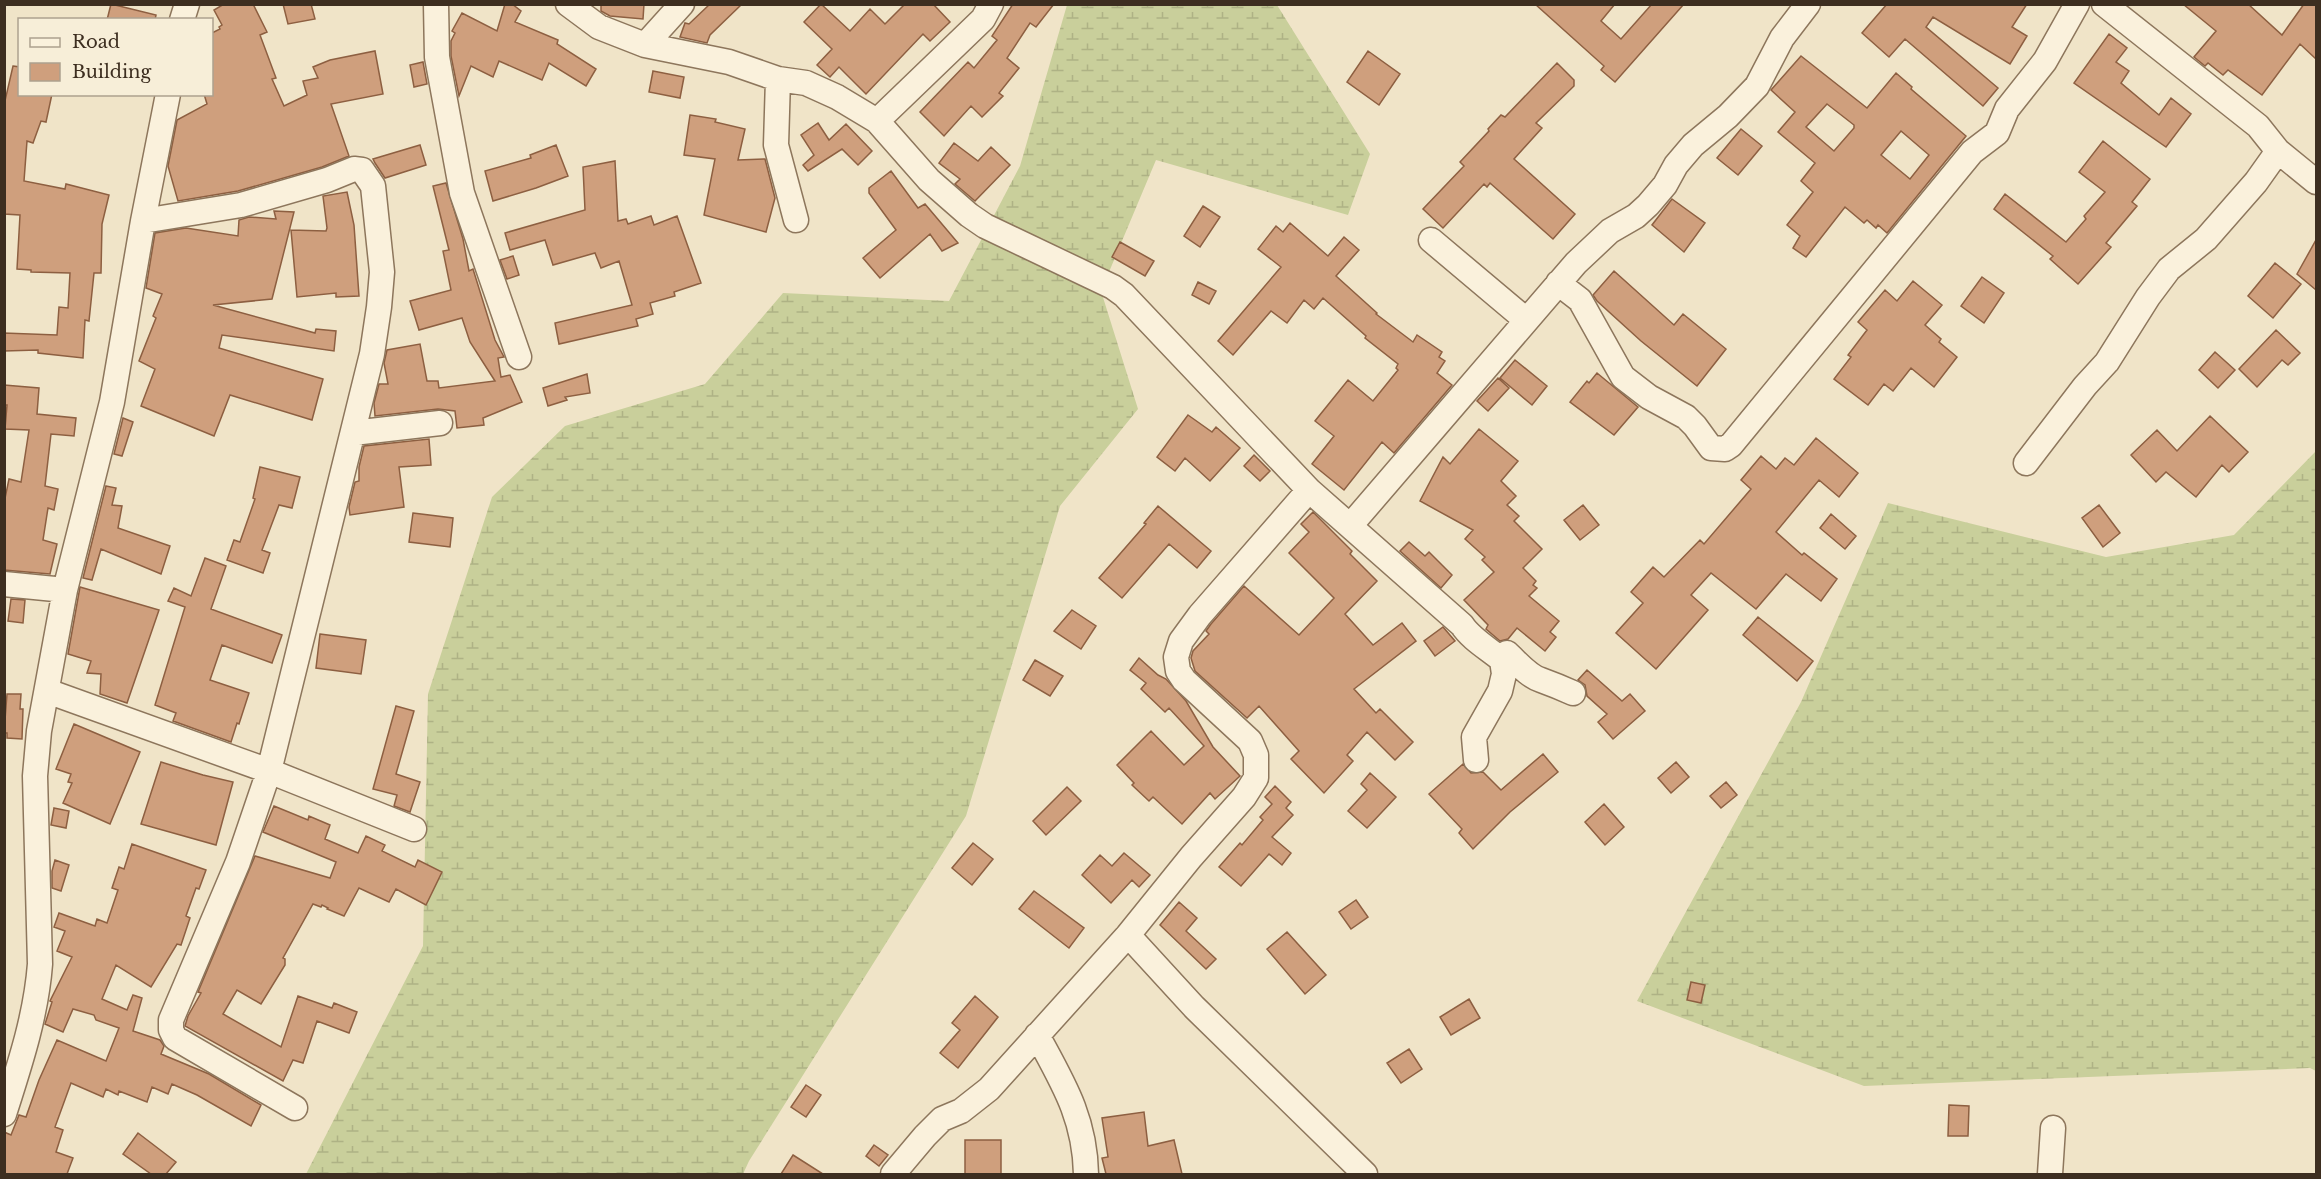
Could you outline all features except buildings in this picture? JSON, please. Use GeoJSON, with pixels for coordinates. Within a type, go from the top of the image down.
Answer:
{"type":"FeatureCollection","features":[{"type":"Feature","properties":{"kind":"street"},"geometry":{"type":"LineString","coordinates":[[436,4],[437,57],[462,193],[519,357]]}},
{"type":"Feature","properties":{"kind":"street"},"geometry":{"type":"LineString","coordinates":[[568,4],[599,27],[645,45],[729,62],[778,79],[806,83],[837,97],[877,121],[929,180],[984,226],[1113,287],[1139,309],[1309,490],[1462,625],[1469,636],[1479,640],[1502,660],[1504,674],[1500,691],[1474,737],[1476,760]]}},
{"type":"Feature","properties":{"kind":"street"},"geometry":{"type":"LineString","coordinates":[[645,45],[682,4]]}},
{"type":"Feature","properties":{"kind":"street"},"geometry":{"type":"LineString","coordinates":[[877,121],[982,19],[992,4]]}},
{"type":"Feature","properties":{"kind":"street"},"geometry":{"type":"LineString","coordinates":[[1350,526],[1576,263],[1610,231],[1636,216],[1648,205],[1693,145],[1728,116],[1756,86],[1782,38],[1808,4]]}},
{"type":"Feature","properties":{"kind":"street"},"geometry":{"type":"LineString","coordinates":[[1558,284],[1580,300],[1623,377],[1649,397],[1686,417],[1711,448],[1725,449],[1731,445],[1972,152],[1997,134],[2007,109],[2045,61],[2077,4]]}},
{"type":"Feature","properties":{"kind":"street"},"geometry":{"type":"LineString","coordinates":[[2104,4],[2258,126],[2278,151],[2316,182]]}},
{"type":"Feature","properties":{"kind":"street"},"geometry":{"type":"LineString","coordinates":[[778,79],[776,145],[796,220]]}},
{"type":"Feature","properties":{"kind":"street"},"geometry":{"type":"LineString","coordinates":[[4,1114],[33,1019],[38,994],[40,964],[35,776],[39,731],[65,590],[112,402],[143,221],[168,96]]}},
{"type":"Feature","properties":{"kind":"street"},"geometry":{"type":"LineString","coordinates":[[2025,463],[2085,386],[2107,362],[2148,297],[2169,269],[2206,239],[2256,182],[2278,151]]}},
{"type":"Feature","properties":{"kind":"street"},"geometry":{"type":"LineString","coordinates":[[143,221],[241,205],[327,180],[354,169],[367,175],[373,186],[382,272],[380,307],[372,354],[353,433],[269,771],[238,862],[171,1020],[171,1030],[175,1038],[294,1108]]}},
{"type":"Feature","properties":{"kind":"street"},"geometry":{"type":"LineString","coordinates":[[1431,240],[1526,320]]}},
{"type":"Feature","properties":{"kind":"street"},"geometry":{"type":"LineString","coordinates":[[353,433],[440,423]]}},
{"type":"Feature","properties":{"kind":"street"},"geometry":{"type":"LineString","coordinates":[[893,1174],[924,1136],[942,1119],[961,1111],[976,1101],[1037,1035],[1128,935],[1191,857],[1244,797],[1256,778],[1256,754],[1250,741],[1184,680],[1178,671],[1176,657],[1181,641],[1200,615],[1309,490]]}},
{"type":"Feature","properties":{"kind":"street"},"geometry":{"type":"LineString","coordinates":[[4,584],[65,590]]}},
{"type":"Feature","properties":{"kind":"street"},"geometry":{"type":"LineString","coordinates":[[1502,660],[1507,653],[1523,669],[1540,680],[1551,682],[1573,693]]}},
{"type":"Feature","properties":{"kind":"street"},"geometry":{"type":"LineString","coordinates":[[47,691],[269,771],[414,829]]}},
{"type":"Feature","properties":{"kind":"street"},"geometry":{"type":"LineString","coordinates":[[1128,935],[1194,1007],[1365,1174]]}},
{"type":"Feature","properties":{"kind":"street"},"geometry":{"type":"LineString","coordinates":[[1037,1035],[1067,1090],[1079,1121],[1083,1137],[1086,1174]]}},
{"type":"Feature","properties":{"kind":"street"},"geometry":{"type":"LineString","coordinates":[[2050,1174],[2052,1128]]}},
{"type":"Feature","properties":{"kind":"green space"},"geometry":{"type":"Polygon","coordinates":[[[1067,5],[1277,5],[1370,154],[1348,215],[1156,160],[1101,291],[1138,409],[1060,506],[966,816],[743,1174],[306,1174],[423,946],[428,694],[492,497],[565,426],[705,384],[783,293],[949,301],[1020,166],[1067,5]]]}},
{"type":"Feature","properties":{"kind":"green space"},"geometry":{"type":"Polygon","coordinates":[[[2316,451],[2316,1071],[2310,1068],[1864,1086],[1637,1001],[1801,702],[1888,503],[2106,557],[2234,535],[2316,451]]]}}]}
